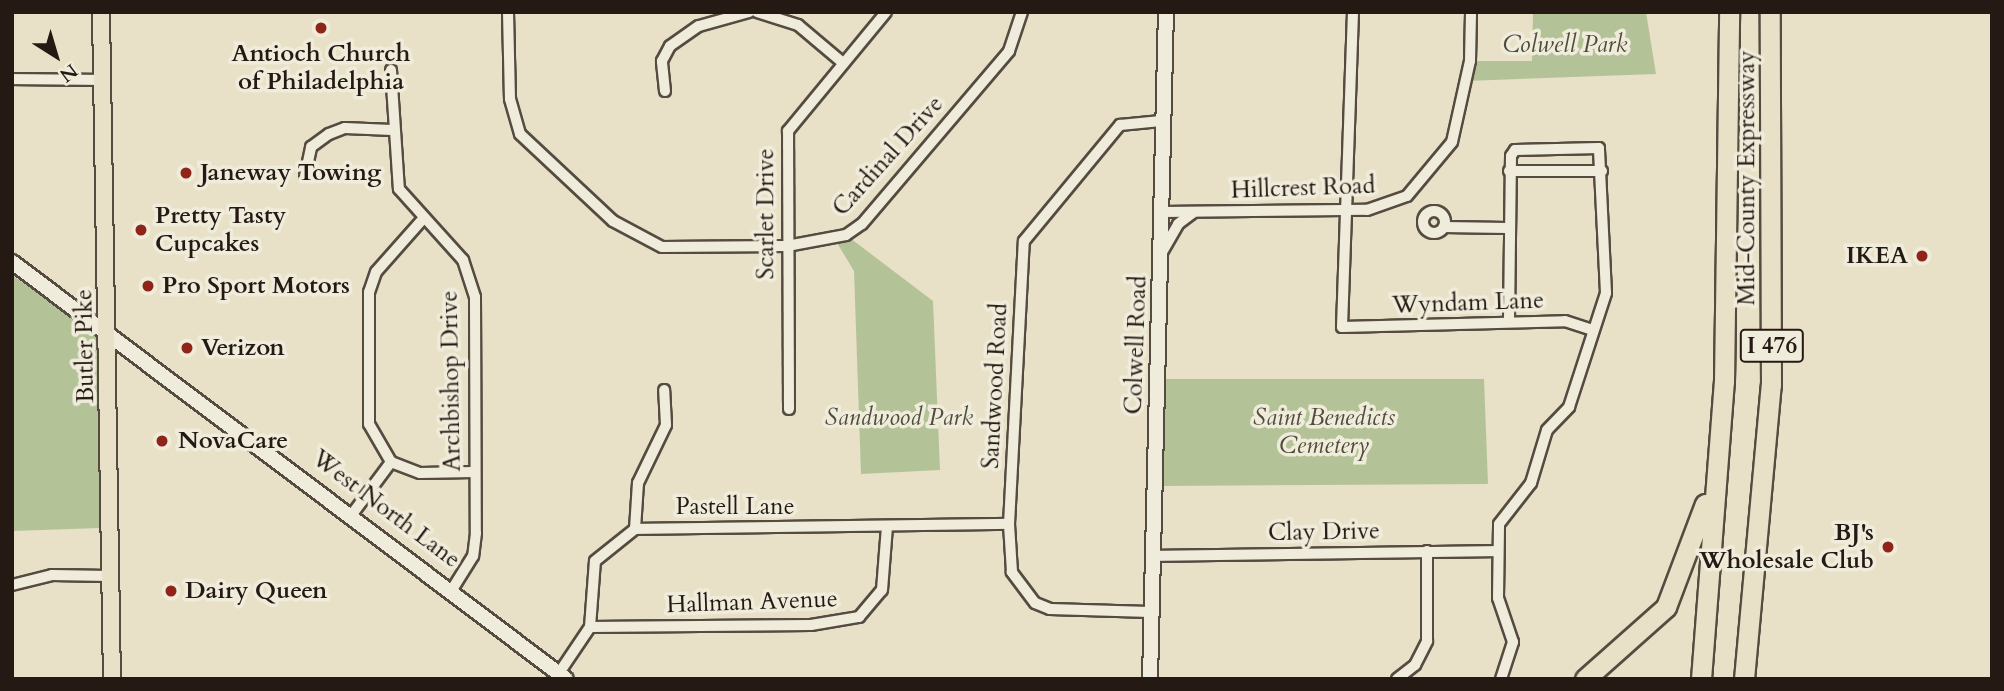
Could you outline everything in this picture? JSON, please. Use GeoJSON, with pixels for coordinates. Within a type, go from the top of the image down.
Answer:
{"type":"FeatureCollection","features":[{"type":"Feature","properties":{"kind":"highway","name":"Mid-County Expressway"},"geometry":{"type":"LineString","coordinates":[[1701,679],[1724,382],[1728,12]]}},
{"type":"Feature","properties":{"kind":"highway","name":"Mid-County Expressway"},"geometry":{"type":"LineString","coordinates":[[1744,679],[1771,385],[1770,12]]}},
{"type":"Feature","properties":{"kind":"highway"},"geometry":{"type":"LineString","coordinates":[[1585,679],[1667,607],[1683,576],[1701,528],[1724,382]]}},
{"type":"Feature","properties":{"kind":"highway"},"geometry":{"type":"LineString","coordinates":[[1754,679],[1771,385]]}},
{"type":"Feature","properties":{"kind":"main road","name":"Butler Pike"},"geometry":{"type":"LineString","coordinates":[[101,12],[112,679]]}},
{"type":"Feature","properties":{"kind":"street","name":"Cardinal Drive"},"geometry":{"type":"LineString","coordinates":[[508,12],[510,99],[520,134],[613,221],[662,247],[787,246],[846,235],[862,224],[1009,51],[1022,12]]}},
{"type":"Feature","properties":{"kind":"street"},"geometry":{"type":"LineString","coordinates":[[665,92],[662,61],[670,46],[699,26],[749,12]]}},
{"type":"Feature","properties":{"kind":"street"},"geometry":{"type":"LineString","coordinates":[[757,12],[790,20],[842,62]]}},
{"type":"Feature","properties":{"kind":"street","name":"Scarlet Drive"},"geometry":{"type":"LineString","coordinates":[[789,409],[788,131],[842,62],[886,12]]}},
{"type":"Feature","properties":{"kind":"street","name":"Colwell Road"},"geometry":{"type":"LineString","coordinates":[[1150,679],[1162,212],[1161,121],[1166,12]]}},
{"type":"Feature","properties":{"kind":"street"},"geometry":{"type":"LineString","coordinates":[[1346,209],[1353,12]]}},
{"type":"Feature","properties":{"kind":"street","name":"Hillcrest Road"},"geometry":{"type":"LineString","coordinates":[[1162,212],[1388,206],[1441,163],[1466,81],[1471,12]]}},
{"type":"Feature","properties":{"kind":"street","name":"Archbishop Drive"},"geometry":{"type":"LineString","coordinates":[[391,70],[392,130],[398,189],[422,220],[463,260],[475,297],[473,556],[453,588]]}},
{"type":"Feature","properties":{"kind":"street"},"geometry":{"type":"LineString","coordinates":[[12,79],[102,80]]}},
{"type":"Feature","properties":{"kind":"street","name":"Sandwood Road"},"geometry":{"type":"LineString","coordinates":[[1150,612],[1050,609],[1035,603],[1012,572],[1009,524],[1024,241],[1115,129],[1161,121]]}},
{"type":"Feature","properties":{"kind":"street"},"geometry":{"type":"LineString","coordinates":[[305,176],[311,147],[329,134],[345,128],[392,130]]}},
{"type":"Feature","properties":{"kind":"street"},"geometry":{"type":"LineString","coordinates":[[1501,679],[1513,642],[1498,598],[1497,551],[1501,517],[1531,484],[1546,430],[1569,407],[1606,293],[1599,148],[1515,150],[1509,171],[1507,228],[1509,321]]}},
{"type":"Feature","properties":{"kind":"street"},"geometry":{"type":"LineString","coordinates":[[1509,171],[1602,171]]}},
{"type":"Feature","properties":{"kind":"street","name":"Wyndam Lane"},"geometry":{"type":"LineString","coordinates":[[1346,209],[1342,327],[1565,321],[1593,330]]}},
{"type":"Feature","properties":{"kind":"street"},"geometry":{"type":"LineString","coordinates":[[1161,254],[1178,224],[1194,212]]}},
{"type":"Feature","properties":{"kind":"street"},"geometry":{"type":"LineString","coordinates":[[422,220],[376,272],[369,292],[369,424],[391,462],[420,472],[474,472]]}},
{"type":"Feature","properties":{"kind":"street"},"geometry":{"type":"LineString","coordinates":[[1444,227],[1507,228]]}},
{"type":"Feature","properties":{"kind":"street","name":"West North Lane"},"geometry":{"type":"LineString","coordinates":[[12,262],[108,330],[453,588],[562,676]]}},
{"type":"Feature","properties":{"kind":"street"},"geometry":{"type":"LineString","coordinates":[[562,676],[590,627],[595,561],[635,529],[638,483],[666,425],[664,390]]}},
{"type":"Feature","properties":{"kind":"street"},"geometry":{"type":"LineString","coordinates":[[353,513],[391,462]]}},
{"type":"Feature","properties":{"kind":"street","name":"Pastell Lane"},"geometry":{"type":"LineString","coordinates":[[635,529],[1009,524]]}},
{"type":"Feature","properties":{"kind":"street","name":"Hallman Avenue"},"geometry":{"type":"LineString","coordinates":[[590,627],[811,625],[859,617],[882,590],[887,527]]}},
{"type":"Feature","properties":{"kind":"street"},"geometry":{"type":"LineString","coordinates":[[1397,679],[1415,665],[1427,641],[1427,551]]}},
{"type":"Feature","properties":{"kind":"street","name":"Clay Drive"},"geometry":{"type":"LineString","coordinates":[[1152,556],[1497,551]]}},
{"type":"Feature","properties":{"kind":"street"},"geometry":{"type":"LineString","coordinates":[[12,585],[52,575],[109,576]]}},
{"type":"Feature","properties":{"kind":"green space","name":"Colwell Park"},"geometry":{"type":"Polygon","coordinates":[[[1533,12],[1646,12],[1656,74],[1466,81],[1470,61],[1532,61],[1533,12]]]}},
{"type":"Feature","properties":{"kind":"green space","name":"Sandwood Park"},"geometry":{"type":"Polygon","coordinates":[[[846,235],[933,301],[940,470],[861,474],[854,271],[834,238],[846,235]]]}},
{"type":"Feature","properties":{"kind":"green space"},"geometry":{"type":"Polygon","coordinates":[[[12,275],[99,335],[100,528],[12,531],[12,275]]]}},
{"type":"Feature","properties":{"kind":"green space","name":"Saint Benedicts Cemetery"},"geometry":{"type":"Polygon","coordinates":[[[1163,379],[1484,379],[1488,484],[1162,486],[1163,379]]]}},
{"type":"Feature","properties":{"kind":"place","name":"Antioch Church of Philadelphia"},"geometry":{"type":"Point","coordinates":[321,28]}},
{"type":"Feature","properties":{"kind":"place","name":"Janeway Towing"},"geometry":{"type":"Point","coordinates":[186,173]}},
{"type":"Feature","properties":{"kind":"place","name":"Pretty Tasty Cupcakes"},"geometry":{"type":"Point","coordinates":[141,230]}},
{"type":"Feature","properties":{"kind":"place","name":"IKEA"},"geometry":{"type":"Point","coordinates":[1922,256]}},
{"type":"Feature","properties":{"kind":"place","name":"Pro Sport Motors"},"geometry":{"type":"Point","coordinates":[148,286]}},
{"type":"Feature","properties":{"kind":"place","name":"Verizon"},"geometry":{"type":"Point","coordinates":[187,348]}},
{"type":"Feature","properties":{"kind":"place","name":"NovaCare"},"geometry":{"type":"Point","coordinates":[162,441]}},
{"type":"Feature","properties":{"kind":"place","name":"BJ's Wholesale Club"},"geometry":{"type":"Point","coordinates":[1888,547]}},
{"type":"Feature","properties":{"kind":"place","name":"Dairy Queen"},"geometry":{"type":"Point","coordinates":[171,591]}}]}
